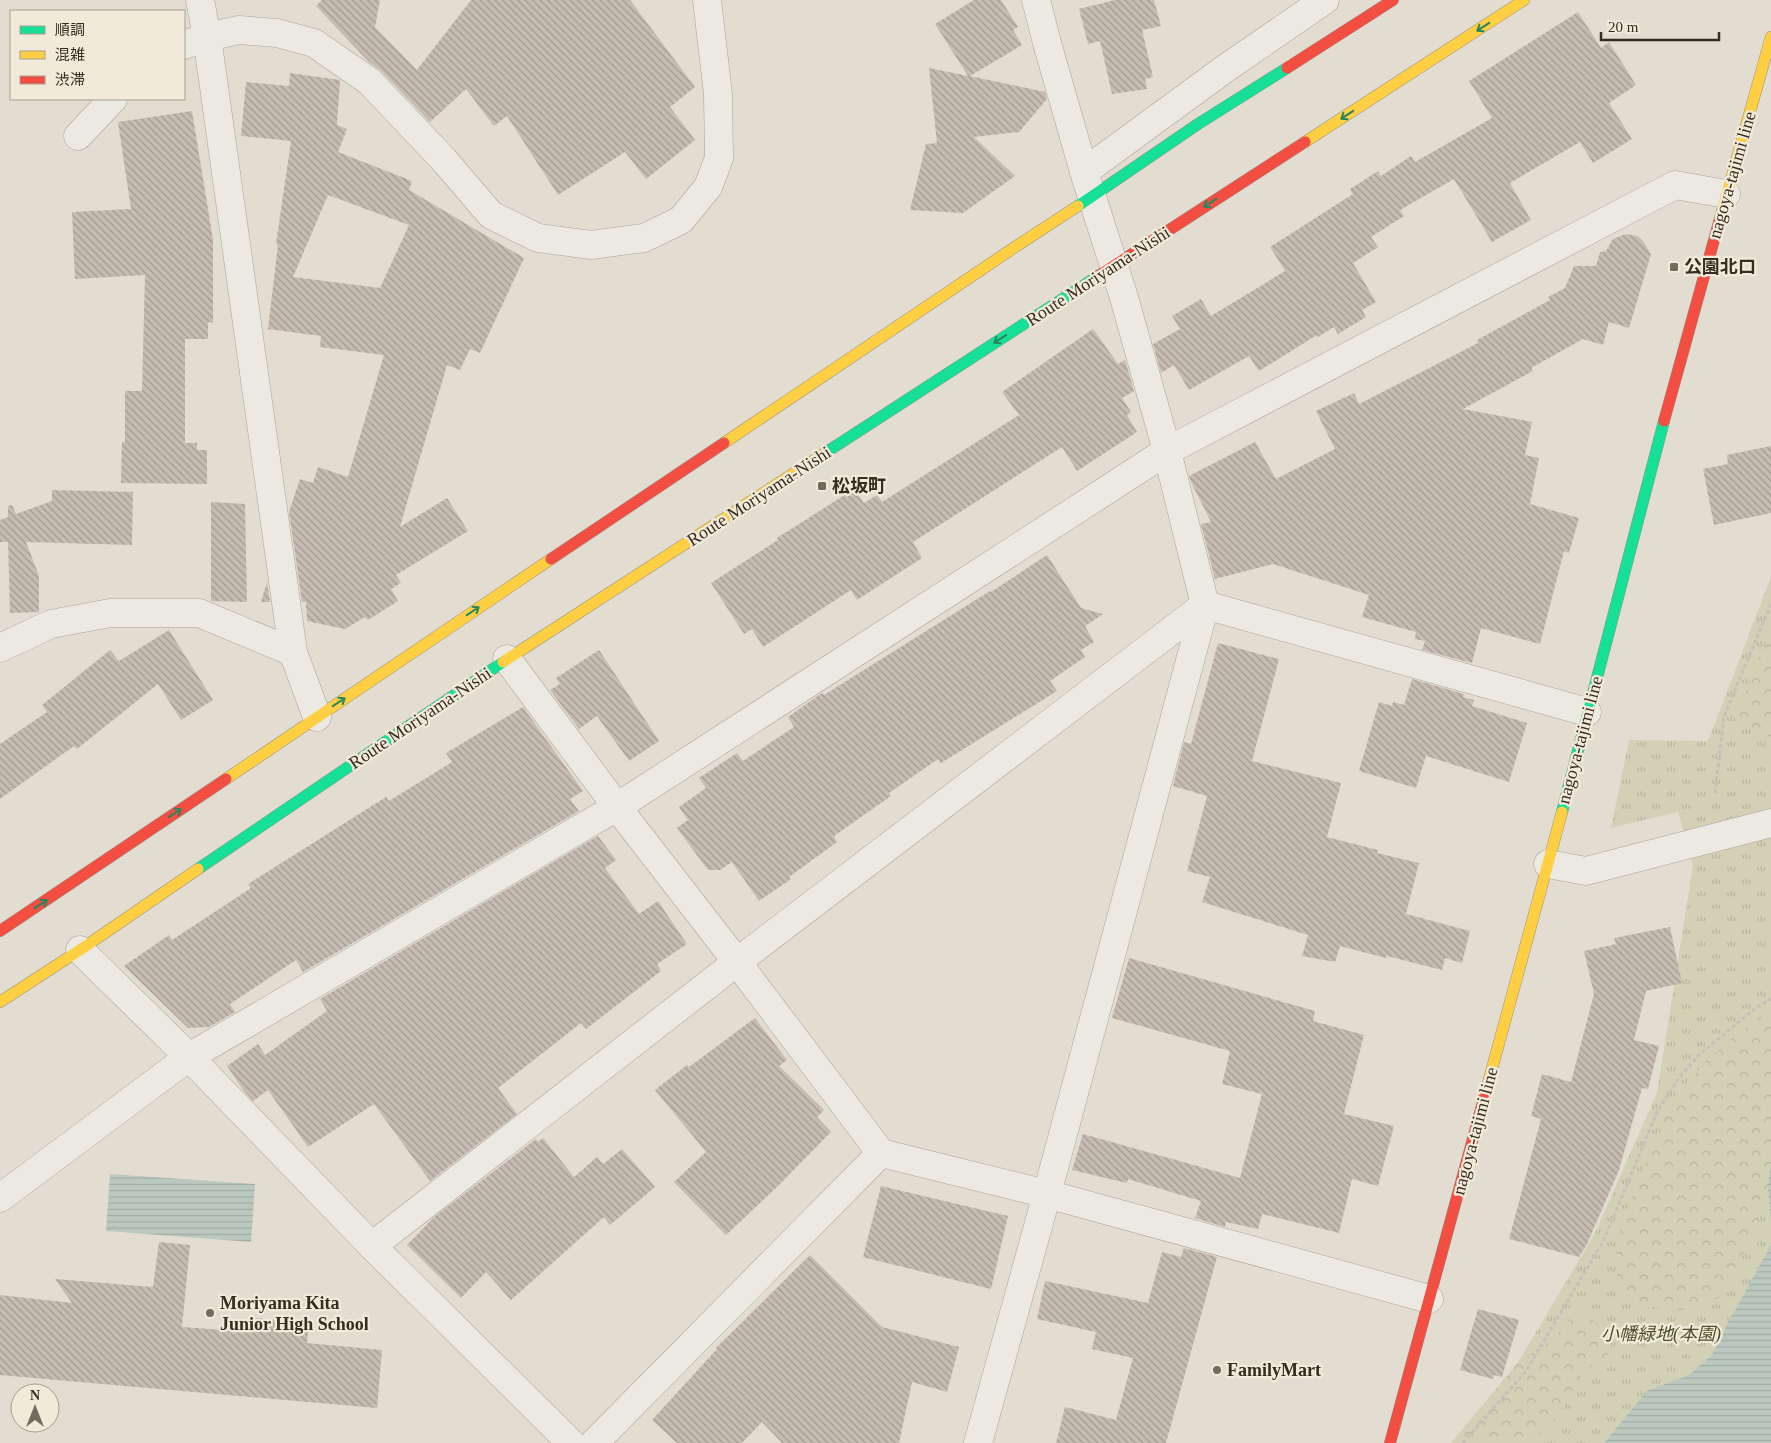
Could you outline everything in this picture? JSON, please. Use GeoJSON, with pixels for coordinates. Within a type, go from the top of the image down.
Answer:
{"type":"FeatureCollection","features":[{"type":"Feature","properties":{"kind":"main road"},"geometry":{"type":"LineString","coordinates":[[0,931],[1018,245],[1088,185],[1198,124],[1393,0]]}},
{"type":"Feature","properties":{"kind":"main road","name":"Route Moriyama-Nishi"},"geometry":{"type":"LineString","coordinates":[[0,1002],[80,950],[507,659],[1524,0]]}},
{"type":"Feature","properties":{"kind":"main road","name":"nagoya-tajimi line"},"geometry":{"type":"LineString","coordinates":[[1390,1443],[1548,864],[1672,391],[1726,194],[1762,98],[1771,37]]}},
{"type":"Feature","properties":{"kind":"street"},"geometry":{"type":"LineString","coordinates":[[200,0],[195,41],[293,652],[317,717]]}},
{"type":"Feature","properties":{"kind":"street"},"geometry":{"type":"LineString","coordinates":[[195,41],[239,30],[277,33],[314,44],[369,81],[444,160],[490,215],[538,238],[591,245],[644,238],[681,220],[708,187],[719,158],[718,94],[707,0]]}},
{"type":"Feature","properties":{"kind":"street"},"geometry":{"type":"LineString","coordinates":[[978,1443],[1047,1194],[1204,605],[1167,450],[1114,266],[1088,185],[1036,0]]}},
{"type":"Feature","properties":{"kind":"street"},"geometry":{"type":"LineString","coordinates":[[1088,185],[1226,68],[1325,0]]}},
{"type":"Feature","properties":{"kind":"street"},"geometry":{"type":"LineString","coordinates":[[78,136],[112,100]]}},
{"type":"Feature","properties":{"kind":"street"},"geometry":{"type":"LineString","coordinates":[[0,1198],[189,1058],[617,807],[1167,450],[1675,186],[1726,194]]}},
{"type":"Feature","properties":{"kind":"street"},"geometry":{"type":"LineString","coordinates":[[1204,605],[1587,712]]}},
{"type":"Feature","properties":{"kind":"street"},"geometry":{"type":"LineString","coordinates":[[372,1246],[738,962],[1204,605]]}},
{"type":"Feature","properties":{"kind":"street"},"geometry":{"type":"LineString","coordinates":[[0,648],[51,624],[110,613],[199,613],[293,652]]}},
{"type":"Feature","properties":{"kind":"street"},"geometry":{"type":"LineString","coordinates":[[507,659],[617,807],[738,962],[881,1153],[1047,1194],[1429,1299]]}},
{"type":"Feature","properties":{"kind":"street"},"geometry":{"type":"LineString","coordinates":[[1548,864],[1586,870],[1771,822]]}},
{"type":"Feature","properties":{"kind":"street"},"geometry":{"type":"LineString","coordinates":[[80,950],[189,1058],[372,1246],[571,1443]]}},
{"type":"Feature","properties":{"kind":"street"},"geometry":{"type":"LineString","coordinates":[[594,1443],[881,1153]]}},
{"type":"Feature","properties":{"kind":"path"},"geometry":{"type":"LineString","coordinates":[[1715,793],[1724,716],[1771,604]]}},
{"type":"Feature","properties":{"kind":"path"},"geometry":{"type":"LineString","coordinates":[[1463,1443],[1526,1371],[1604,1240],[1657,1112],[1678,1079],[1700,1054],[1757,1007],[1771,999]]}},
{"type":"Feature","properties":{"kind":"green space","name":"小幡緑地(本園)"},"geometry":{"type":"Polygon","coordinates":[[[1771,577],[1771,1443],[1451,1443],[1517,1364],[1595,1233],[1657,1093],[1693,865],[1678,812],[1611,828],[1629,740],[1708,741],[1771,577]]]}},
{"type":"Feature","properties":{"kind":"green space"},"geometry":{"type":"Polygon","coordinates":[[[1771,629],[1771,737],[1734,718],[1771,629]]]}},
{"type":"Feature","properties":{"kind":"green space"},"geometry":{"type":"Polygon","coordinates":[[[1771,1011],[1771,1163],[1768,1185],[1734,1279],[1722,1296],[1697,1308],[1667,1312],[1633,1300],[1617,1277],[1616,1241],[1662,1119],[1688,1082],[1709,1058],[1743,1029],[1771,1011]]]}},
{"type":"Feature","properties":{"kind":"green space"},"geometry":{"type":"Polygon","coordinates":[[[1575,1311],[1609,1329],[1611,1352],[1583,1372],[1560,1414],[1528,1443],[1451,1443],[1517,1364],[1554,1338],[1575,1311]]]}},
{"type":"Feature","properties":{"kind":"shaded area"},"geometry":{"type":"Polygon","coordinates":[[[1771,1163],[1771,1221],[1768,1185],[1771,1163]]]}},
{"type":"Feature","properties":{"kind":"shaded area"},"geometry":{"type":"Polygon","coordinates":[[[110,1174],[255,1184],[251,1242],[106,1231],[110,1174]]]}},
{"type":"Feature","properties":{"kind":"shaded area"},"geometry":{"type":"Polygon","coordinates":[[[1771,1245],[1771,1443],[1604,1443],[1647,1391],[1689,1375],[1712,1355],[1771,1245]]]}},
{"type":"Feature","properties":{"kind":"building"},"geometry":{"type":"Polygon","coordinates":[[[322,0],[380,0],[375,27],[417,70],[471,0],[630,0],[695,87],[670,107],[695,140],[646,179],[625,152],[558,195],[507,116],[494,126],[466,89],[430,122],[316,6],[322,0]]]}},
{"type":"Feature","properties":{"kind":"building"},"geometry":{"type":"Polygon","coordinates":[[[974,0],[1001,0],[1018,27],[1013,30],[1022,45],[970,76],[1045,92],[1047,99],[1019,132],[974,137],[1015,176],[963,213],[910,210],[926,144],[937,143],[929,68],[968,76],[935,24],[974,0]]]}},
{"type":"Feature","properties":{"kind":"building"},"geometry":{"type":"Polygon","coordinates":[[[1115,0],[1154,0],[1161,26],[1142,30],[1153,77],[1145,79],[1147,89],[1112,94],[1100,41],[1088,44],[1079,9],[1115,0]]]}},
{"type":"Feature","properties":{"kind":"building"},"geometry":{"type":"Polygon","coordinates":[[[1578,12],[1601,48],[1609,42],[1636,85],[1609,103],[1632,139],[1593,163],[1580,142],[1510,183],[1531,220],[1492,242],[1454,179],[1400,210],[1404,216],[1371,237],[1378,247],[1353,263],[1376,302],[1362,310],[1366,317],[1338,334],[1334,327],[1318,337],[1317,335],[1259,371],[1249,356],[1189,390],[1174,365],[1161,373],[1153,344],[1180,329],[1172,316],[1201,299],[1211,316],[1285,271],[1270,247],[1353,194],[1350,189],[1378,171],[1381,176],[1411,156],[1415,162],[1492,118],[1469,81],[1578,12]]]}},
{"type":"Feature","properties":{"kind":"building"},"geometry":{"type":"Polygon","coordinates":[[[290,73],[340,80],[337,125],[347,129],[338,152],[412,181],[409,190],[524,258],[480,353],[470,349],[460,370],[447,365],[400,527],[447,498],[468,531],[396,575],[401,583],[391,589],[398,601],[368,620],[365,617],[345,629],[307,621],[306,602],[302,602],[289,512],[300,479],[313,483],[318,467],[348,477],[384,355],[320,347],[321,336],[268,329],[278,245],[276,244],[291,141],[241,136],[246,82],[289,86],[290,73]],[[328,195],[293,277],[380,288],[409,225],[328,195]]]}},
{"type":"Feature","properties":{"kind":"building"},"geometry":{"type":"Polygon","coordinates":[[[192,111],[213,240],[213,323],[208,322],[208,339],[185,339],[185,443],[197,443],[197,450],[207,450],[207,484],[121,483],[122,442],[125,442],[125,391],[142,391],[145,275],[75,279],[72,212],[131,209],[118,122],[192,111]]]}},
{"type":"Feature","properties":{"kind":"building"},"geometry":{"type":"Polygon","coordinates":[[[1626,234],[1637,236],[1642,240],[1651,254],[1629,328],[1609,322],[1603,345],[1583,339],[1531,368],[1533,371],[1463,409],[1532,422],[1525,455],[1539,458],[1530,504],[1579,518],[1569,553],[1564,551],[1540,644],[1481,628],[1472,663],[1422,650],[1425,641],[1415,639],[1416,632],[1362,617],[1369,595],[1273,564],[1215,579],[1201,524],[1211,522],[1189,476],[1255,442],[1276,479],[1335,449],[1316,411],[1354,393],[1359,404],[1478,343],[1477,340],[1550,300],[1548,297],[1565,288],[1574,266],[1596,266],[1600,252],[1606,251],[1613,239],[1626,234]]]}},
{"type":"Feature","properties":{"kind":"building"},"geometry":{"type":"Polygon","coordinates":[[[1093,329],[1118,364],[1125,360],[1134,391],[1122,398],[1131,412],[1127,415],[1137,432],[1077,471],[1062,447],[913,542],[922,558],[857,600],[851,590],[763,647],[752,629],[744,634],[711,583],[854,489],[864,503],[877,495],[882,502],[1019,415],[1002,392],[1093,329]]]}},
{"type":"Feature","properties":{"kind":"building"},"geometry":{"type":"Polygon","coordinates":[[[1771,446],[1771,513],[1714,525],[1703,469],[1728,464],[1727,455],[1771,446]]]}},
{"type":"Feature","properties":{"kind":"building"},"geometry":{"type":"Polygon","coordinates":[[[52,490],[133,492],[132,545],[26,542],[39,576],[39,612],[10,613],[8,542],[0,542],[0,520],[8,517],[8,506],[12,505],[16,514],[52,501],[52,490]]]}},
{"type":"Feature","properties":{"kind":"building"},"geometry":{"type":"Polygon","coordinates":[[[211,502],[245,504],[247,602],[211,601],[211,502]]]}},
{"type":"Feature","properties":{"kind":"building"},"geometry":{"type":"Polygon","coordinates":[[[1047,555],[1081,608],[1103,614],[1085,626],[1094,642],[1081,650],[1085,657],[1050,681],[1057,691],[941,763],[938,759],[889,793],[891,796],[834,836],[837,842],[789,877],[791,879],[759,901],[732,862],[720,870],[708,870],[677,828],[688,820],[679,807],[706,788],[699,778],[737,753],[743,761],[794,727],[788,717],[822,693],[824,695],[991,592],[1047,555]]]}},
{"type":"Feature","properties":{"kind":"building"},"geometry":{"type":"Polygon","coordinates":[[[267,582],[270,602],[261,602],[267,582]]]}},
{"type":"Feature","properties":{"kind":"building"},"geometry":{"type":"Polygon","coordinates":[[[169,630],[213,700],[181,720],[158,684],[77,749],[74,746],[0,799],[0,744],[47,712],[42,705],[110,650],[119,661],[169,630]]]}},
{"type":"Feature","properties":{"kind":"building"},"geometry":{"type":"Polygon","coordinates":[[[1218,643],[1279,659],[1252,761],[1341,783],[1327,837],[1378,850],[1377,853],[1419,863],[1406,914],[1470,931],[1462,963],[1445,958],[1442,970],[1340,946],[1335,962],[1302,956],[1308,935],[1202,902],[1210,877],[1187,871],[1207,796],[1173,786],[1184,742],[1191,744],[1218,643]]]}},
{"type":"Feature","properties":{"kind":"building"},"geometry":{"type":"Polygon","coordinates":[[[599,650],[659,741],[629,761],[597,716],[579,729],[550,690],[560,684],[556,678],[599,650]]]}},
{"type":"Feature","properties":{"kind":"building"},"geometry":{"type":"Polygon","coordinates":[[[1412,679],[1464,694],[1463,697],[1474,700],[1472,706],[1527,723],[1509,782],[1426,756],[1416,788],[1359,771],[1379,702],[1392,706],[1393,702],[1404,705],[1412,679]]]}},
{"type":"Feature","properties":{"kind":"building"},"geometry":{"type":"Polygon","coordinates":[[[523,707],[583,791],[570,799],[579,811],[303,972],[296,960],[230,1004],[235,1012],[209,1027],[188,1028],[124,966],[169,935],[172,940],[251,888],[248,884],[386,797],[389,801],[452,762],[446,753],[523,707]]]}},
{"type":"Feature","properties":{"kind":"building"},"geometry":{"type":"Polygon","coordinates":[[[598,836],[616,860],[605,868],[639,914],[658,901],[687,944],[657,964],[661,971],[586,1029],[581,1023],[498,1088],[517,1114],[430,1181],[374,1104],[308,1147],[268,1090],[253,1101],[227,1066],[258,1044],[265,1055],[327,1011],[320,999],[598,836]]]}},
{"type":"Feature","properties":{"kind":"building"},"geometry":{"type":"Polygon","coordinates":[[[1670,927],[1682,983],[1646,991],[1634,1040],[1659,1046],[1648,1089],[1642,1088],[1619,1170],[1587,1244],[1579,1257],[1509,1239],[1541,1119],[1531,1116],[1542,1074],[1571,1082],[1594,994],[1584,951],[1616,944],[1614,938],[1670,927]]]}},
{"type":"Feature","properties":{"kind":"building"},"geometry":{"type":"Polygon","coordinates":[[[1129,958],[1315,1011],[1313,1021],[1364,1035],[1344,1114],[1394,1126],[1378,1186],[1352,1179],[1339,1233],[1262,1214],[1258,1229],[1226,1222],[1225,1227],[1195,1218],[1201,1201],[1128,1179],[1127,1183],[1072,1170],[1083,1134],[1240,1178],[1262,1094],[1222,1084],[1230,1051],[1112,1018],[1129,958]]]}},
{"type":"Feature","properties":{"kind":"building"},"geometry":{"type":"Polygon","coordinates":[[[755,1018],[787,1060],[779,1066],[824,1110],[817,1117],[831,1132],[726,1235],[674,1182],[706,1152],[655,1090],[687,1065],[689,1067],[755,1018]]]}},
{"type":"Feature","properties":{"kind":"building"},"geometry":{"type":"Polygon","coordinates":[[[543,1138],[574,1177],[597,1157],[603,1164],[622,1149],[655,1187],[610,1225],[604,1217],[511,1300],[486,1272],[461,1298],[407,1245],[434,1217],[536,1139],[538,1142],[543,1138]]]}},
{"type":"Feature","properties":{"kind":"building"},"geometry":{"type":"Polygon","coordinates":[[[881,1186],[1008,1216],[991,1289],[863,1257],[881,1186]]]}},
{"type":"Feature","properties":{"kind":"building"},"geometry":{"type":"Polygon","coordinates":[[[159,1242],[190,1245],[182,1327],[254,1332],[256,1318],[309,1323],[307,1343],[382,1350],[377,1408],[0,1375],[0,1295],[72,1303],[55,1279],[153,1287],[159,1242]]]}},
{"type":"Feature","properties":{"kind":"building"},"geometry":{"type":"Polygon","coordinates":[[[1184,1248],[1217,1257],[1166,1443],[1056,1443],[1065,1407],[1116,1420],[1133,1358],[1092,1349],[1096,1332],[1037,1319],[1045,1281],[1148,1303],[1162,1252],[1181,1257],[1184,1248]]]}},
{"type":"Feature","properties":{"kind":"building"},"geometry":{"type":"Polygon","coordinates":[[[810,1255],[882,1327],[959,1347],[947,1392],[912,1382],[899,1443],[782,1443],[762,1422],[742,1443],[677,1443],[652,1420],[716,1348],[810,1255]]]}},
{"type":"Feature","properties":{"kind":"building"},"geometry":{"type":"Polygon","coordinates":[[[1478,1309],[1519,1320],[1502,1377],[1494,1375],[1493,1379],[1460,1370],[1478,1309]]]}},
{"type":"Feature","properties":{"kind":"traffic: fast"},"geometry":{"type":"LineString","coordinates":[[1078,206],[1198,124],[1287,68]]}},
{"type":"Feature","properties":{"kind":"traffic: fast"},"geometry":{"type":"LineString","coordinates":[[825,453],[1098,276]]}},
{"type":"Feature","properties":{"kind":"traffic: fast"},"geometry":{"type":"LineString","coordinates":[[1562,812],[1664,421]]}},
{"type":"Feature","properties":{"kind":"traffic: fast"},"geometry":{"type":"LineString","coordinates":[[198,869],[503,662]]}},
{"type":"Feature","properties":{"kind":"traffic: slow"},"geometry":{"type":"LineString","coordinates":[[1305,142],[1524,0]]}},
{"type":"Feature","properties":{"kind":"traffic: slow"},"geometry":{"type":"LineString","coordinates":[[1719,222],[1771,37]]}},
{"type":"Feature","properties":{"kind":"traffic: slow"},"geometry":{"type":"LineString","coordinates":[[724,443],[1078,206]]}},
{"type":"Feature","properties":{"kind":"traffic: slow"},"geometry":{"type":"LineString","coordinates":[[503,662],[825,453]]}},
{"type":"Feature","properties":{"kind":"traffic: slow"},"geometry":{"type":"LineString","coordinates":[[226,779],[551,559]]}},
{"type":"Feature","properties":{"kind":"traffic: slow"},"geometry":{"type":"LineString","coordinates":[[1484,1098],[1562,812]]}},
{"type":"Feature","properties":{"kind":"traffic: slow"},"geometry":{"type":"LineString","coordinates":[[0,1002],[198,869]]}},
{"type":"Feature","properties":{"kind":"traffic: jam"},"geometry":{"type":"LineString","coordinates":[[1287,68],[1393,0]]}},
{"type":"Feature","properties":{"kind":"traffic: jam"},"geometry":{"type":"LineString","coordinates":[[1098,276],[1305,142]]}},
{"type":"Feature","properties":{"kind":"traffic: jam"},"geometry":{"type":"LineString","coordinates":[[1664,421],[1719,222]]}},
{"type":"Feature","properties":{"kind":"traffic: jam"},"geometry":{"type":"LineString","coordinates":[[551,559],[724,443]]}},
{"type":"Feature","properties":{"kind":"traffic: jam"},"geometry":{"type":"LineString","coordinates":[[0,931],[226,779]]}},
{"type":"Feature","properties":{"kind":"traffic: jam"},"geometry":{"type":"LineString","coordinates":[[1390,1443],[1484,1098]]}},
{"type":"Feature","properties":{"kind":"place","name":"公園北口"},"geometry":{"type":"Point","coordinates":[1674,267]}},
{"type":"Feature","properties":{"kind":"place","name":"松坂町"},"geometry":{"type":"Point","coordinates":[822,486]}},
{"type":"Feature","properties":{"kind":"place","name":"Moriyama Kita Junior High School"},"geometry":{"type":"Point","coordinates":[210,1313]}},
{"type":"Feature","properties":{"kind":"place","name":"FamilyMart"},"geometry":{"type":"Point","coordinates":[1217,1370]}}]}
